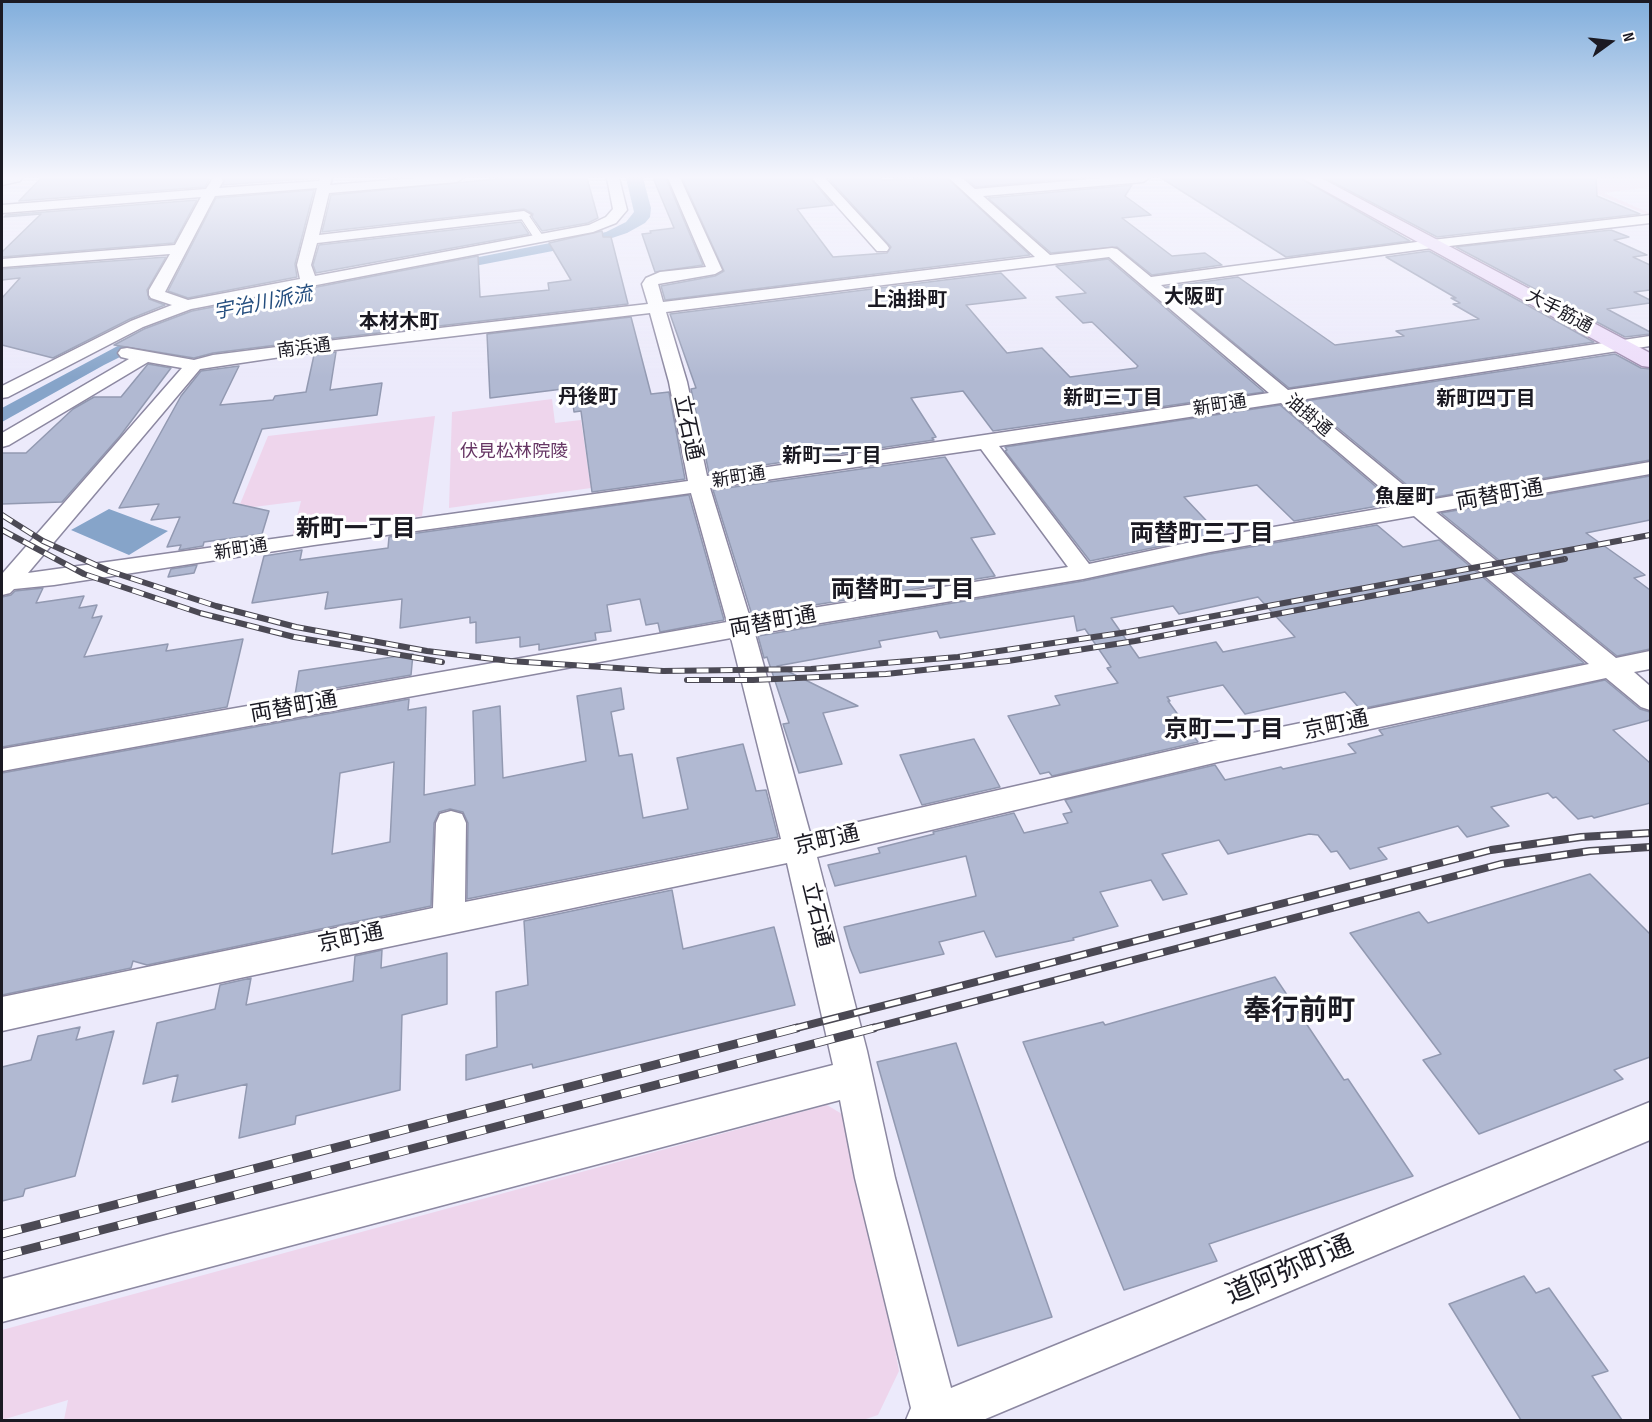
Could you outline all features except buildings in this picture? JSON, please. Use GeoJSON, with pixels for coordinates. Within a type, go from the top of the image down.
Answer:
{"type":"FeatureCollection","features":[{"type":"Feature","properties":{"kind":"main road","name":"大手筋通"},"geometry":{"type":"LineString","coordinates":[[1435,244],[1650,361]]}},
{"type":"Feature","properties":{"kind":"street"},"geometry":{"type":"LineString","coordinates":[[182,244],[157,290],[157,295],[187,305]]}},
{"type":"Feature","properties":{"kind":"street"},"geometry":{"type":"LineString","coordinates":[[308,244],[304,265],[309,282]]}},
{"type":"Feature","properties":{"kind":"street"},"geometry":{"type":"LineString","coordinates":[[2,393],[137,324],[187,305],[511,244]]}},
{"type":"Feature","properties":{"kind":"street"},"geometry":{"type":"LineString","coordinates":[[656,308],[650,284],[653,279],[715,270],[704,244]]}},
{"type":"Feature","properties":{"kind":"street"},"geometry":{"type":"LineString","coordinates":[[879,244],[882,248]]}},
{"type":"Feature","properties":{"kind":"street"},"geometry":{"type":"LineString","coordinates":[[1030,244],[1047,260]]}},
{"type":"Feature","properties":{"kind":"street"},"geometry":{"type":"LineString","coordinates":[[1149,282],[1431,244]]}},
{"type":"Feature","properties":{"kind":"street"},"geometry":{"type":"LineString","coordinates":[[2,263],[179,249]]}},
{"type":"Feature","properties":{"kind":"street","name":"油掛通"},"geometry":{"type":"LineString","coordinates":[[1047,260],[1112,252],[1495,573],[1650,699]]}},
{"type":"Feature","properties":{"kind":"street","name":"南浜通"},"geometry":{"type":"LineString","coordinates":[[194,365],[213,360],[1047,260]]}},
{"type":"Feature","properties":{"kind":"street","name":"立石通"},"geometry":{"type":"LineString","coordinates":[[656,308],[678,382],[699,485],[741,628],[799,848],[854,1078],[875,1178],[934,1419]]}},
{"type":"Feature","properties":{"kind":"street","name":"新町通"},"geometry":{"type":"LineString","coordinates":[[4,585],[314,538],[699,485],[711,481],[986,442],[1650,341]]}},
{"type":"Feature","properties":{"kind":"street"},"geometry":{"type":"LineString","coordinates":[[96,345],[194,365]]}},
{"type":"Feature","properties":{"kind":"street"},"geometry":{"type":"LineString","coordinates":[[2,441],[143,356]]}},
{"type":"Feature","properties":{"kind":"street"},"geometry":{"type":"LineString","coordinates":[[4,585],[194,365]]}},
{"type":"Feature","properties":{"kind":"street"},"geometry":{"type":"LineString","coordinates":[[986,442],[1083,572]]}},
{"type":"Feature","properties":{"kind":"street","name":"両替町通"},"geometry":{"type":"LineString","coordinates":[[2,760],[741,628],[1083,572],[1210,545],[1421,510],[1650,468]]}},
{"type":"Feature","properties":{"kind":"street","name":"京町通"},"geometry":{"type":"LineString","coordinates":[[2,1014],[449,919],[799,848],[1218,751],[1650,660]]}},
{"type":"Feature","properties":{"kind":"street"},"geometry":{"type":"LineString","coordinates":[[449,919],[451,823]]}},
{"type":"Feature","properties":{"kind":"street"},"geometry":{"type":"LineString","coordinates":[[2,1301],[170,1255],[854,1078]]}},
{"type":"Feature","properties":{"kind":"street","name":"道阿弥町通"},"geometry":{"type":"LineString","coordinates":[[934,1419],[1650,1121]]}},
{"type":"Feature","properties":{"kind":"green space","name":"伏見松林院陵"},"geometry":{"type":"Polygon","coordinates":[[[552,399],[555,423],[581,420],[591,488],[449,508],[452,412],[552,399]]]}},
{"type":"Feature","properties":{"kind":"green space"},"geometry":{"type":"Polygon","coordinates":[[[435,416],[422,516],[292,537],[301,501],[238,509],[268,436],[435,416]]]}},
{"type":"Feature","properties":{"kind":"green space"},"geometry":{"type":"Polygon","coordinates":[[[827,1105],[852,1120],[899,1371],[878,1415],[863,1420],[64,1420],[68,1400],[2,1420],[2,1330],[827,1105]]]}},
{"type":"Feature","properties":{"kind":"water","name":"宇治川派流"},"geometry":{"type":"Polygon","coordinates":[[[543,244],[588,244],[260,307],[152,341],[2,422],[2,408],[127,341],[245,303],[543,244]]]}},
{"type":"Feature","properties":{"kind":"water"},"geometry":{"type":"Polygon","coordinates":[[[109,509],[168,531],[129,555],[71,530],[109,509]]]}},
{"type":"Feature","properties":{"kind":"railway"},"geometry":{"type":"LineString","coordinates":[[2,515],[43,541],[109,571],[216,606],[296,627],[427,651],[510,661],[663,671],[811,669],[958,657],[1128,632],[1650,535]]}},
{"type":"Feature","properties":{"kind":"railway"},"geometry":{"type":"LineString","coordinates":[[2,530],[84,574],[200,613],[294,637],[442,662]]}},
{"type":"Feature","properties":{"kind":"railway"},"geometry":{"type":"LineString","coordinates":[[687,680],[753,680],[886,674],[1008,661],[1135,641],[1565,559]]}},
{"type":"Feature","properties":{"kind":"railway"},"geometry":{"type":"LineString","coordinates":[[792,1029],[1491,850],[1581,837],[1650,833]]}},
{"type":"Feature","properties":{"kind":"railway"},"geometry":{"type":"LineString","coordinates":[[869,1029],[1501,864],[1590,851],[1650,847]]}},
{"type":"Feature","properties":{"kind":"railway"},"geometry":{"type":"LineString","coordinates":[[2,1234],[797,1028]]}},
{"type":"Feature","properties":{"kind":"railway"},"geometry":{"type":"LineString","coordinates":[[2,1256],[874,1028]]}},
{"type":"Feature","properties":{"kind":"district","name":"大阪町"},"geometry":{"type":"Point","coordinates":[1194,298]}},
{"type":"Feature","properties":{"kind":"district","name":"上油掛町"},"geometry":{"type":"Point","coordinates":[907,301]}},
{"type":"Feature","properties":{"kind":"district","name":"本材木町"},"geometry":{"type":"Point","coordinates":[399,323]}},
{"type":"Feature","properties":{"kind":"district","name":"丹後町"},"geometry":{"type":"Point","coordinates":[588,398]}},
{"type":"Feature","properties":{"kind":"district","name":"新町三丁目"},"geometry":{"type":"Point","coordinates":[1113,399]}},
{"type":"Feature","properties":{"kind":"district","name":"新町四丁目"},"geometry":{"type":"Point","coordinates":[1486,400]}},
{"type":"Feature","properties":{"kind":"district","name":"新町二丁目"},"geometry":{"type":"Point","coordinates":[832,457]}},
{"type":"Feature","properties":{"kind":"district","name":"魚屋町"},"geometry":{"type":"Point","coordinates":[1405,498]}},
{"type":"Feature","properties":{"kind":"district","name":"新町一丁目"},"geometry":{"type":"Point","coordinates":[356,530]}},
{"type":"Feature","properties":{"kind":"district","name":"両替町三丁目"},"geometry":{"type":"Point","coordinates":[1202,535]}},
{"type":"Feature","properties":{"kind":"district","name":"両替町二丁目"},"geometry":{"type":"Point","coordinates":[903,591]}},
{"type":"Feature","properties":{"kind":"district","name":"京町二丁目"},"geometry":{"type":"Point","coordinates":[1224,731]}},
{"type":"Feature","properties":{"kind":"district","name":"奉行前町"},"geometry":{"type":"Point","coordinates":[1299,1012]}}]}
